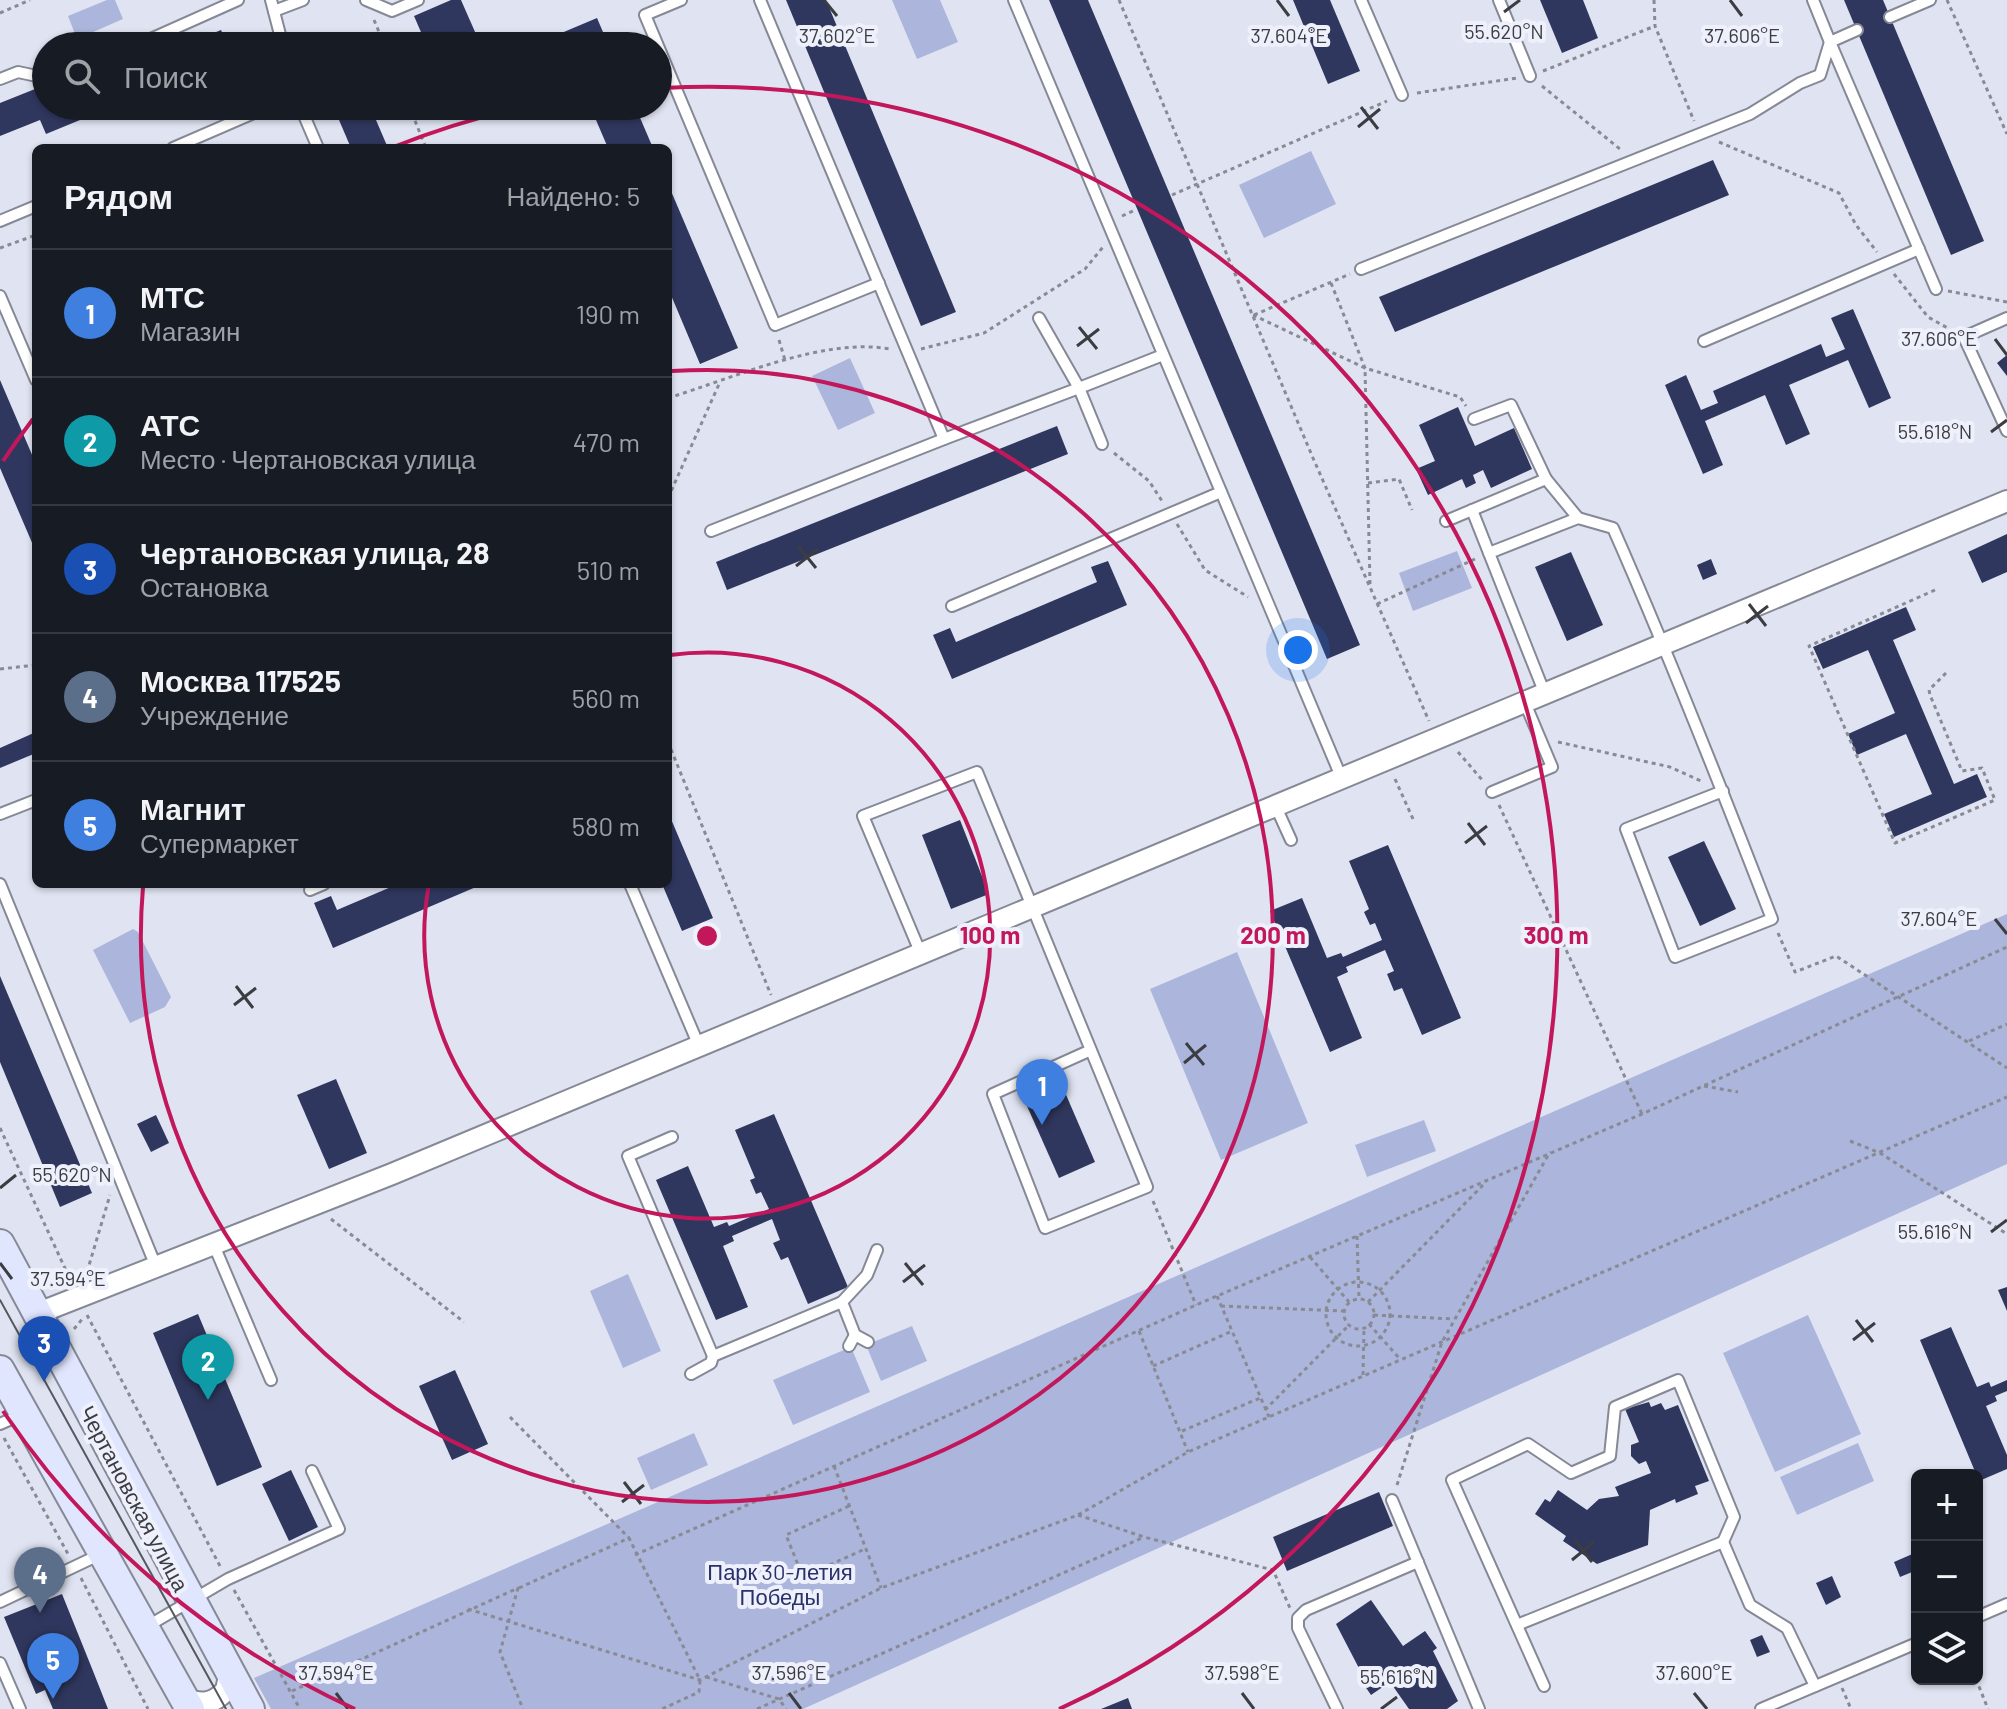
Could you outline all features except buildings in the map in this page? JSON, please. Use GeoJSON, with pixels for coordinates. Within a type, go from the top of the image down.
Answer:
{"type":"FeatureCollection","features":[{"type":"Feature","properties":{"kind":"main road","name":"Чертановская улица"},"geometry":{"type":"LineString","coordinates":[[0,1244],[250,1709]]}},
{"type":"Feature","properties":{"kind":"main road"},"geometry":{"type":"LineString","coordinates":[[0,1370],[13,1419],[103,1553],[186,1702]]}},
{"type":"Feature","properties":{"kind":"street"},"geometry":{"type":"LineString","coordinates":[[36,1314],[157,1269],[213,1243],[699,1046],[2007,501]]}},
{"type":"Feature","properties":{"kind":"street"},"geometry":{"type":"LineString","coordinates":[[186,1702],[209,1703],[226,1690],[230,1672]]}},
{"type":"Feature","properties":{"kind":"lane"},"geometry":{"type":"LineString","coordinates":[[166,32],[238,0]]}},
{"type":"Feature","properties":{"kind":"lane"},"geometry":{"type":"LineString","coordinates":[[279,32],[272,5],[303,0]]}},
{"type":"Feature","properties":{"kind":"lane"},"geometry":{"type":"LineString","coordinates":[[366,1],[392,11],[418,0]]}},
{"type":"Feature","properties":{"kind":"lane"},"geometry":{"type":"LineString","coordinates":[[652,32],[645,15],[681,0]]}},
{"type":"Feature","properties":{"kind":"lane"},"geometry":{"type":"LineString","coordinates":[[760,0],[944,439]]}},
{"type":"Feature","properties":{"kind":"lane"},"geometry":{"type":"LineString","coordinates":[[1014,0],[1342,779]]}},
{"type":"Feature","properties":{"kind":"lane"},"geometry":{"type":"LineString","coordinates":[[1361,0],[1402,95]]}},
{"type":"Feature","properties":{"kind":"lane"},"geometry":{"type":"LineString","coordinates":[[1499,0],[1530,76]]}},
{"type":"Feature","properties":{"kind":"lane"},"geometry":{"type":"LineString","coordinates":[[1813,0],[1936,289]]}},
{"type":"Feature","properties":{"kind":"lane"},"geometry":{"type":"LineString","coordinates":[[1890,17],[1930,0]]}},
{"type":"Feature","properties":{"kind":"lane"},"geometry":{"type":"LineString","coordinates":[[1361,269],[1750,114],[1800,83],[1820,75],[1830,42],[1857,30]]}},
{"type":"Feature","properties":{"kind":"lane"},"geometry":{"type":"LineString","coordinates":[[0,79],[18,72],[32,75]]}},
{"type":"Feature","properties":{"kind":"lane"},"geometry":{"type":"LineString","coordinates":[[672,79],[775,325],[879,283]]}},
{"type":"Feature","properties":{"kind":"lane"},"geometry":{"type":"LineString","coordinates":[[182,144],[238,120]]}},
{"type":"Feature","properties":{"kind":"lane"},"geometry":{"type":"LineString","coordinates":[[306,120],[316,144]]}},
{"type":"Feature","properties":{"kind":"lane"},"geometry":{"type":"LineString","coordinates":[[0,221],[32,208]]}},
{"type":"Feature","properties":{"kind":"lane"},"geometry":{"type":"LineString","coordinates":[[1704,341],[1919,249]]}},
{"type":"Feature","properties":{"kind":"lane"},"geometry":{"type":"LineString","coordinates":[[0,296],[32,371]]}},
{"type":"Feature","properties":{"kind":"lane"},"geometry":{"type":"LineString","coordinates":[[1039,318],[1079,388],[1102,444]]}},
{"type":"Feature","properties":{"kind":"lane"},"geometry":{"type":"LineString","coordinates":[[2007,318],[1964,337],[2007,431]]}},
{"type":"Feature","properties":{"kind":"lane"},"geometry":{"type":"LineString","coordinates":[[711,531],[1163,355]]}},
{"type":"Feature","properties":{"kind":"lane"},"geometry":{"type":"LineString","coordinates":[[1474,419],[1511,405],[1546,479],[1578,518],[1613,528],[1664,644],[1723,791],[1772,919],[1675,957],[1626,829],[1723,791]]}},
{"type":"Feature","properties":{"kind":"lane"},"geometry":{"type":"LineString","coordinates":[[1446,521],[1546,479]]}},
{"type":"Feature","properties":{"kind":"lane"},"geometry":{"type":"LineString","coordinates":[[952,606],[1221,492]]}},
{"type":"Feature","properties":{"kind":"lane"},"geometry":{"type":"LineString","coordinates":[[1472,510],[1545,694]]}},
{"type":"Feature","properties":{"kind":"lane"},"geometry":{"type":"LineString","coordinates":[[1489,553],[1578,518]]}},
{"type":"Feature","properties":{"kind":"lane"},"geometry":{"type":"LineString","coordinates":[[1492,792],[1552,767],[1525,703]]}},
{"type":"Feature","properties":{"kind":"lane"},"geometry":{"type":"LineString","coordinates":[[921,954],[863,816],[977,772],[1032,908],[1091,1050],[1147,1187],[1045,1228],[993,1094],[1091,1050]]}},
{"type":"Feature","properties":{"kind":"lane"},"geometry":{"type":"LineString","coordinates":[[0,814],[32,802]]}},
{"type":"Feature","properties":{"kind":"lane"},"geometry":{"type":"LineString","coordinates":[[1276,807],[1291,840]]}},
{"type":"Feature","properties":{"kind":"lane"},"geometry":{"type":"LineString","coordinates":[[0,884],[157,1269]]}},
{"type":"Feature","properties":{"kind":"lane"},"geometry":{"type":"LineString","coordinates":[[310,890],[315,888]]}},
{"type":"Feature","properties":{"kind":"lane"},"geometry":{"type":"LineString","coordinates":[[632,888],[699,1046]]}},
{"type":"Feature","properties":{"kind":"lane"},"geometry":{"type":"LineString","coordinates":[[672,1137],[628,1156],[713,1356],[711,1363],[691,1374]]}},
{"type":"Feature","properties":{"kind":"lane"},"geometry":{"type":"LineString","coordinates":[[213,1243],[271,1380]]}},
{"type":"Feature","properties":{"kind":"lane"},"geometry":{"type":"LineString","coordinates":[[713,1356],[842,1302],[867,1275],[877,1250]]}},
{"type":"Feature","properties":{"kind":"lane"},"geometry":{"type":"LineString","coordinates":[[842,1302],[855,1335],[868,1342]]}},
{"type":"Feature","properties":{"kind":"lane"},"geometry":{"type":"LineString","coordinates":[[849,1346],[855,1335]]}},
{"type":"Feature","properties":{"kind":"lane"},"geometry":{"type":"LineString","coordinates":[[1517,1625],[1723,1542],[1734,1517],[1678,1380],[1615,1407],[1610,1456],[1571,1473],[1528,1444],[1452,1480],[1544,1686]]}},
{"type":"Feature","properties":{"kind":"lane"},"geometry":{"type":"LineString","coordinates":[[144,1628],[228,1579],[339,1529],[312,1471]]}},
{"type":"Feature","properties":{"kind":"lane"},"geometry":{"type":"LineString","coordinates":[[1392,1500],[1479,1709]]}},
{"type":"Feature","properties":{"kind":"lane"},"geometry":{"type":"LineString","coordinates":[[1723,1542],[1750,1605],[1787,1628],[1815,1686]]}},
{"type":"Feature","properties":{"kind":"lane"},"geometry":{"type":"LineString","coordinates":[[0,1602],[103,1553]]}},
{"type":"Feature","properties":{"kind":"lane"},"geometry":{"type":"LineString","coordinates":[[1337,1709],[1298,1628],[1298,1618],[1306,1610],[1418,1562]]}},
{"type":"Feature","properties":{"kind":"lane"},"geometry":{"type":"LineString","coordinates":[[1983,1614],[2007,1604]]}},
{"type":"Feature","properties":{"kind":"lane"},"geometry":{"type":"LineString","coordinates":[[1761,1709],[1911,1646]]}},
{"type":"Feature","properties":{"kind":"lane"},"geometry":{"type":"LineString","coordinates":[[0,1663],[20,1709]]}},
{"type":"Feature","properties":{"kind":"path"},"geometry":{"type":"LineString","coordinates":[[0,13],[30,0]]}},
{"type":"Feature","properties":{"kind":"path"},"geometry":{"type":"LineString","coordinates":[[1119,0],[1437,739],[1462,754],[1492,792],[1642,1114]]}},
{"type":"Feature","properties":{"kind":"path"},"geometry":{"type":"LineString","coordinates":[[1654,0],[1655,26],[1700,134],[1839,193],[1856,225],[1928,317],[1964,337]]}},
{"type":"Feature","properties":{"kind":"path"},"geometry":{"type":"LineString","coordinates":[[1947,0],[2007,134]]}},
{"type":"Feature","properties":{"kind":"path"},"geometry":{"type":"LineString","coordinates":[[366,1],[379,32]]}},
{"type":"Feature","properties":{"kind":"path"},"geometry":{"type":"LineString","coordinates":[[1172,195],[1402,95],[1530,76],[1655,26]]}},
{"type":"Feature","properties":{"kind":"path"},"geometry":{"type":"LineString","coordinates":[[1530,76],[1634,160]]}},
{"type":"Feature","properties":{"kind":"path"},"geometry":{"type":"LineString","coordinates":[[415,120],[424,144]]}},
{"type":"Feature","properties":{"kind":"path"},"geometry":{"type":"LineString","coordinates":[[672,397],[785,361],[862,344],[908,352],[984,333],[1085,269],[1112,235]]}},
{"type":"Feature","properties":{"kind":"path"},"geometry":{"type":"LineString","coordinates":[[0,248],[32,236]]}},
{"type":"Feature","properties":{"kind":"path"},"geometry":{"type":"LineString","coordinates":[[1253,315],[1361,269]]}},
{"type":"Feature","properties":{"kind":"path"},"geometry":{"type":"LineString","coordinates":[[1331,283],[1365,368],[1370,589]]}},
{"type":"Feature","properties":{"kind":"path"},"geometry":{"type":"LineString","coordinates":[[1936,289],[2007,302]]}},
{"type":"Feature","properties":{"kind":"path"},"geometry":{"type":"LineString","coordinates":[[1253,315],[1365,368],[1460,397],[1474,419]]}},
{"type":"Feature","properties":{"kind":"path"},"geometry":{"type":"LineString","coordinates":[[775,325],[785,361]]}},
{"type":"Feature","properties":{"kind":"path"},"geometry":{"type":"LineString","coordinates":[[672,489],[720,382]]}},
{"type":"Feature","properties":{"kind":"path"},"geometry":{"type":"LineString","coordinates":[[1102,444],[1149,481],[1165,506]]}},
{"type":"Feature","properties":{"kind":"path"},"geometry":{"type":"LineString","coordinates":[[1368,483],[1399,479],[1412,510]]}},
{"type":"Feature","properties":{"kind":"path"},"geometry":{"type":"LineString","coordinates":[[1173,519],[1205,570],[1271,612]]}},
{"type":"Feature","properties":{"kind":"path"},"geometry":{"type":"LineString","coordinates":[[1377,604],[1489,553]]}},
{"type":"Feature","properties":{"kind":"path"},"geometry":{"type":"LineString","coordinates":[[1935,590],[1809,646],[1890,839],[1895,843],[1995,800],[1982,768],[1962,771],[1930,695],[1931,688],[1946,673]]}},
{"type":"Feature","properties":{"kind":"path"},"geometry":{"type":"LineString","coordinates":[[0,668],[32,665]]}},
{"type":"Feature","properties":{"kind":"path"},"geometry":{"type":"LineString","coordinates":[[1537,730],[1565,746],[1670,767],[1723,791]]}},
{"type":"Feature","properties":{"kind":"path"},"geometry":{"type":"LineString","coordinates":[[672,752],[778,1013]]}},
{"type":"Feature","properties":{"kind":"path"},"geometry":{"type":"LineString","coordinates":[[1391,769],[1413,819]]}},
{"type":"Feature","properties":{"kind":"path"},"geometry":{"type":"LineString","coordinates":[[1772,919],[1795,972],[1836,956],[2007,1068]]}},
{"type":"Feature","properties":{"kind":"path"},"geometry":{"type":"LineString","coordinates":[[635,1555],[1196,1305],[1642,1114],[2007,947]]}},
{"type":"Feature","properties":{"kind":"path"},"geometry":{"type":"LineString","coordinates":[[1969,1041],[2007,1024]]}},
{"type":"Feature","properties":{"kind":"path"},"geometry":{"type":"LineString","coordinates":[[1704,1086],[1738,1092]]}},
{"type":"Feature","properties":{"kind":"path"},"geometry":{"type":"LineString","coordinates":[[468,1609],[700,1680],[881,1588],[1078,1515],[1188,1452],[2007,1097]]}},
{"type":"Feature","properties":{"kind":"path"},"geometry":{"type":"LineString","coordinates":[[0,1128],[79,1299],[300,1709]]}},
{"type":"Feature","properties":{"kind":"path"},"geometry":{"type":"LineString","coordinates":[[1850,1141],[1880,1153],[2007,1234]]}},
{"type":"Feature","properties":{"kind":"path"},"geometry":{"type":"LineString","coordinates":[[1392,1500],[1442,1342],[1551,1151]]}},
{"type":"Feature","properties":{"kind":"path"},"geometry":{"type":"LineString","coordinates":[[79,1299],[118,1169]]}},
{"type":"Feature","properties":{"kind":"path"},"geometry":{"type":"LineString","coordinates":[[1368,1302],[1489,1178]]}},
{"type":"Feature","properties":{"kind":"path"},"geometry":{"type":"LineString","coordinates":[[1147,1187],[1196,1305]]}},
{"type":"Feature","properties":{"kind":"path"},"geometry":{"type":"LineString","coordinates":[[313,1204],[464,1322]]}},
{"type":"Feature","properties":{"kind":"path"},"geometry":{"type":"LineString","coordinates":[[1357,1236],[1359,1299]]}},
{"type":"Feature","properties":{"kind":"path"},"geometry":{"type":"LineString","coordinates":[[1310,1257],[1349,1302]]}},
{"type":"Feature","properties":{"kind":"path"},"geometry":{"type":"LineString","coordinates":[[1358,1282],[1380,1290],[1386,1298],[1390,1315],[1381,1337],[1363,1346],[1352,1346],[1336,1338],[1327,1323],[1326,1310],[1338,1289],[1358,1282]]}},
{"type":"Feature","properties":{"kind":"path"},"geometry":{"type":"LineString","coordinates":[[1217,1296],[1269,1418]]}},
{"type":"Feature","properties":{"kind":"path"},"geometry":{"type":"LineString","coordinates":[[1349,1325],[1344,1311],[1349,1302],[1359,1299],[1368,1302],[1374,1315]]}},
{"type":"Feature","properties":{"kind":"path"},"geometry":{"type":"LineString","coordinates":[[1221,1306],[1344,1311]]}},
{"type":"Feature","properties":{"kind":"path"},"geometry":{"type":"LineString","coordinates":[[1374,1315],[1455,1319]]}},
{"type":"Feature","properties":{"kind":"path"},"geometry":{"type":"LineString","coordinates":[[1363,1375],[1364,1328],[1374,1315]]}},
{"type":"Feature","properties":{"kind":"path"},"geometry":{"type":"LineString","coordinates":[[1369,1324],[1400,1359]]}},
{"type":"Feature","properties":{"kind":"path"},"geometry":{"type":"LineString","coordinates":[[1265,1410],[1349,1325]]}},
{"type":"Feature","properties":{"kind":"path"},"geometry":{"type":"LineString","coordinates":[[1349,1325],[1364,1328]]}},
{"type":"Feature","properties":{"kind":"path"},"geometry":{"type":"LineString","coordinates":[[1139,1331],[1188,1452]]}},
{"type":"Feature","properties":{"kind":"path"},"geometry":{"type":"LineString","coordinates":[[1153,1367],[1230,1332]]}},
{"type":"Feature","properties":{"kind":"path"},"geometry":{"type":"LineString","coordinates":[[1181,1432],[1260,1398]]}},
{"type":"Feature","properties":{"kind":"path"},"geometry":{"type":"LineString","coordinates":[[510,1417],[629,1538],[700,1680],[699,1692],[662,1709]]}},
{"type":"Feature","properties":{"kind":"path"},"geometry":{"type":"LineString","coordinates":[[834,1466],[881,1588]]}},
{"type":"Feature","properties":{"kind":"path"},"geometry":{"type":"LineString","coordinates":[[849,1506],[786,1535],[803,1577],[865,1549]]}},
{"type":"Feature","properties":{"kind":"path"},"geometry":{"type":"LineString","coordinates":[[1078,1515],[1144,1537],[1273,1570],[1298,1618]]}},
{"type":"Feature","properties":{"kind":"path"},"geometry":{"type":"LineString","coordinates":[[757,1709],[1144,1537]]}},
{"type":"Feature","properties":{"kind":"path"},"geometry":{"type":"LineString","coordinates":[[290,1692],[629,1538]]}},
{"type":"Feature","properties":{"kind":"path"},"geometry":{"type":"LineString","coordinates":[[518,1588],[500,1652],[523,1709]]}},
{"type":"Feature","properties":{"kind":"path"},"geometry":{"type":"LineString","coordinates":[[706,1677],[779,1699],[786,1709]]}},
{"type":"Feature","properties":{"kind":"path"},"geometry":{"type":"LineString","coordinates":[[1837,1677],[1851,1709]]}},
{"type":"Feature","properties":{"kind":"path"},"geometry":{"type":"LineString","coordinates":[[1978,1685],[1988,1709]]}},
{"type":"Feature","properties":{"kind":"green space"},"geometry":{"type":"Polygon","coordinates":[[[107,0],[115,0],[123,19],[93,32],[74,32],[68,16],[107,0]]]}},
{"type":"Feature","properties":{"kind":"green space"},"geometry":{"type":"Polygon","coordinates":[[[892,0],[940,0],[958,42],[917,59],[892,0]]]}},
{"type":"Feature","properties":{"kind":"green space"},"geometry":{"type":"Polygon","coordinates":[[[1311,151],[1336,204],[1264,238],[1239,185],[1311,151]]]}},
{"type":"Feature","properties":{"kind":"green space"},"geometry":{"type":"Polygon","coordinates":[[[850,358],[875,413],[838,430],[812,376],[850,358]]]}},
{"type":"Feature","properties":{"kind":"green space"},"geometry":{"type":"Polygon","coordinates":[[[1457,551],[1472,588],[1413,611],[1399,573],[1457,551]]]}},
{"type":"Feature","properties":{"kind":"green space","name":"Парк 30-летия Победы"},"geometry":{"type":"Polygon","coordinates":[[[2007,914],[2007,1164],[803,1709],[271,1709],[254,1678],[2007,914]]]}},
{"type":"Feature","properties":{"kind":"green space"},"geometry":{"type":"Polygon","coordinates":[[[133,929],[138,932],[171,997],[165,1007],[130,1023],[93,950],[133,929]]]}},
{"type":"Feature","properties":{"kind":"green space"},"geometry":{"type":"Polygon","coordinates":[[[1237,952],[1308,1123],[1221,1160],[1150,989],[1237,952]]]}},
{"type":"Feature","properties":{"kind":"green space"},"geometry":{"type":"Polygon","coordinates":[[[1424,1120],[1436,1151],[1367,1177],[1355,1145],[1424,1120]]]}},
{"type":"Feature","properties":{"kind":"green space"},"geometry":{"type":"Polygon","coordinates":[[[628,1274],[661,1351],[623,1368],[590,1291],[628,1274]]]}},
{"type":"Feature","properties":{"kind":"green space"},"geometry":{"type":"Polygon","coordinates":[[[1808,1315],[1861,1434],[1775,1472],[1723,1353],[1808,1315]]]}},
{"type":"Feature","properties":{"kind":"green space"},"geometry":{"type":"Polygon","coordinates":[[[912,1326],[927,1361],[881,1381],[866,1345],[912,1326]]]}},
{"type":"Feature","properties":{"kind":"green space"},"geometry":{"type":"Polygon","coordinates":[[[851,1347],[870,1392],[793,1425],[773,1380],[851,1347]]]}},
{"type":"Feature","properties":{"kind":"green space"},"geometry":{"type":"Polygon","coordinates":[[[694,1433],[708,1465],[651,1490],[637,1458],[694,1433]]]}},
{"type":"Feature","properties":{"kind":"green space"},"geometry":{"type":"Polygon","coordinates":[[[1858,1443],[1874,1481],[1797,1515],[1780,1477],[1858,1443]]]}},
{"type":"Feature","properties":{"kind":"tram line"},"geometry":{"type":"LineString","coordinates":[[0,1300],[226,1709]]}},
{"type":"Feature","properties":{"kind":"place","name":"МТС"},"geometry":{"type":"Point","coordinates":[1042,1125]}},
{"type":"Feature","properties":{"kind":"place","name":"Чертановская улица, 28"},"geometry":{"type":"Point","coordinates":[44,1382]}},
{"type":"Feature","properties":{"kind":"place","name":"АТС"},"geometry":{"type":"Point","coordinates":[208,1400]}},
{"type":"Feature","properties":{"kind":"place","name":"Москва 117525"},"geometry":{"type":"Point","coordinates":[40,1613]}},
{"type":"Feature","properties":{"kind":"place","name":"Магнит"},"geometry":{"type":"Point","coordinates":[53,1699]}}]}
